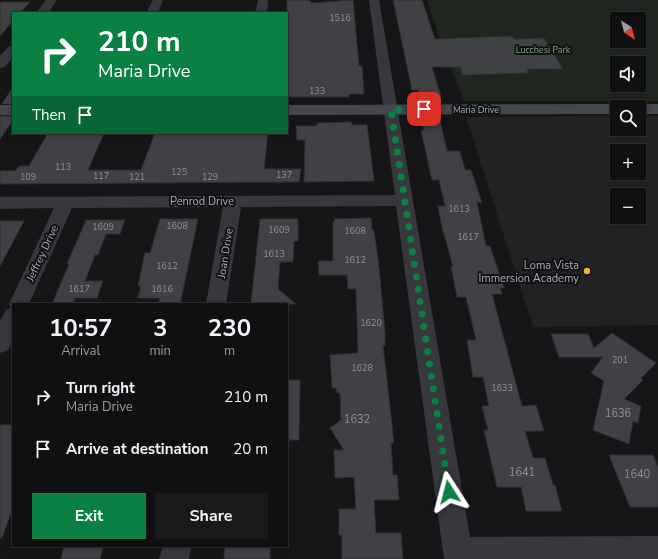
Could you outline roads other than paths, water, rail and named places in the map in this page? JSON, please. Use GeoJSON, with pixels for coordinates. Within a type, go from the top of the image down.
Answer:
{"type":"FeatureCollection","features":[{"type":"Feature","properties":{"kind":"street"},"geometry":{"type":"LineString","coordinates":[[43,12],[52,0]]}},
{"type":"Feature","properties":{"kind":"street"},"geometry":{"type":"LineString","coordinates":[[152,12],[158,0]]}},
{"type":"Feature","properties":{"kind":"street"},"geometry":{"type":"LineString","coordinates":[[261,12],[263,0]]}},
{"type":"Feature","properties":{"kind":"street"},"geometry":{"type":"LineString","coordinates":[[374,0],[459,556],[658,550]]}},
{"type":"Feature","properties":{"kind":"street"},"geometry":{"type":"LineString","coordinates":[[0,64],[12,50]]}},
{"type":"Feature","properties":{"kind":"street","name":"Maria Drive"},"geometry":{"type":"LineString","coordinates":[[288,110],[610,109]]}},
{"type":"Feature","properties":{"kind":"street"},"geometry":{"type":"LineString","coordinates":[[646,109],[658,109]]}},
{"type":"Feature","properties":{"kind":"street"},"geometry":{"type":"LineString","coordinates":[[0,110],[12,110]]}},
{"type":"Feature","properties":{"kind":"street","name":"Penrod Drive"},"geometry":{"type":"LineString","coordinates":[[0,203],[405,200]]}},
{"type":"Feature","properties":{"kind":"street","name":"Joan Drive"},"geometry":{"type":"LineString","coordinates":[[216,303],[233,201]]}},
{"type":"Feature","properties":{"kind":"street","name":"Jeffrey Drive"},"geometry":{"type":"LineString","coordinates":[[18,303],[66,202]]}},
{"type":"Feature","properties":{"kind":"street"},"geometry":{"type":"LineString","coordinates":[[0,344],[12,318]]}},
{"type":"Feature","properties":{"kind":"street"},"geometry":{"type":"LineString","coordinates":[[174,559],[176,547]]}},
{"type":"Feature","properties":{"kind":"place","name":"Loma Vista Immersion Academy"},"geometry":{"type":"Point","coordinates":[587,271]}},
{"type":"Feature","properties":{"kind":"park label","name":"Lucchesi Park"},"geometry":{"type":"Point","coordinates":[543,50]}}]}
